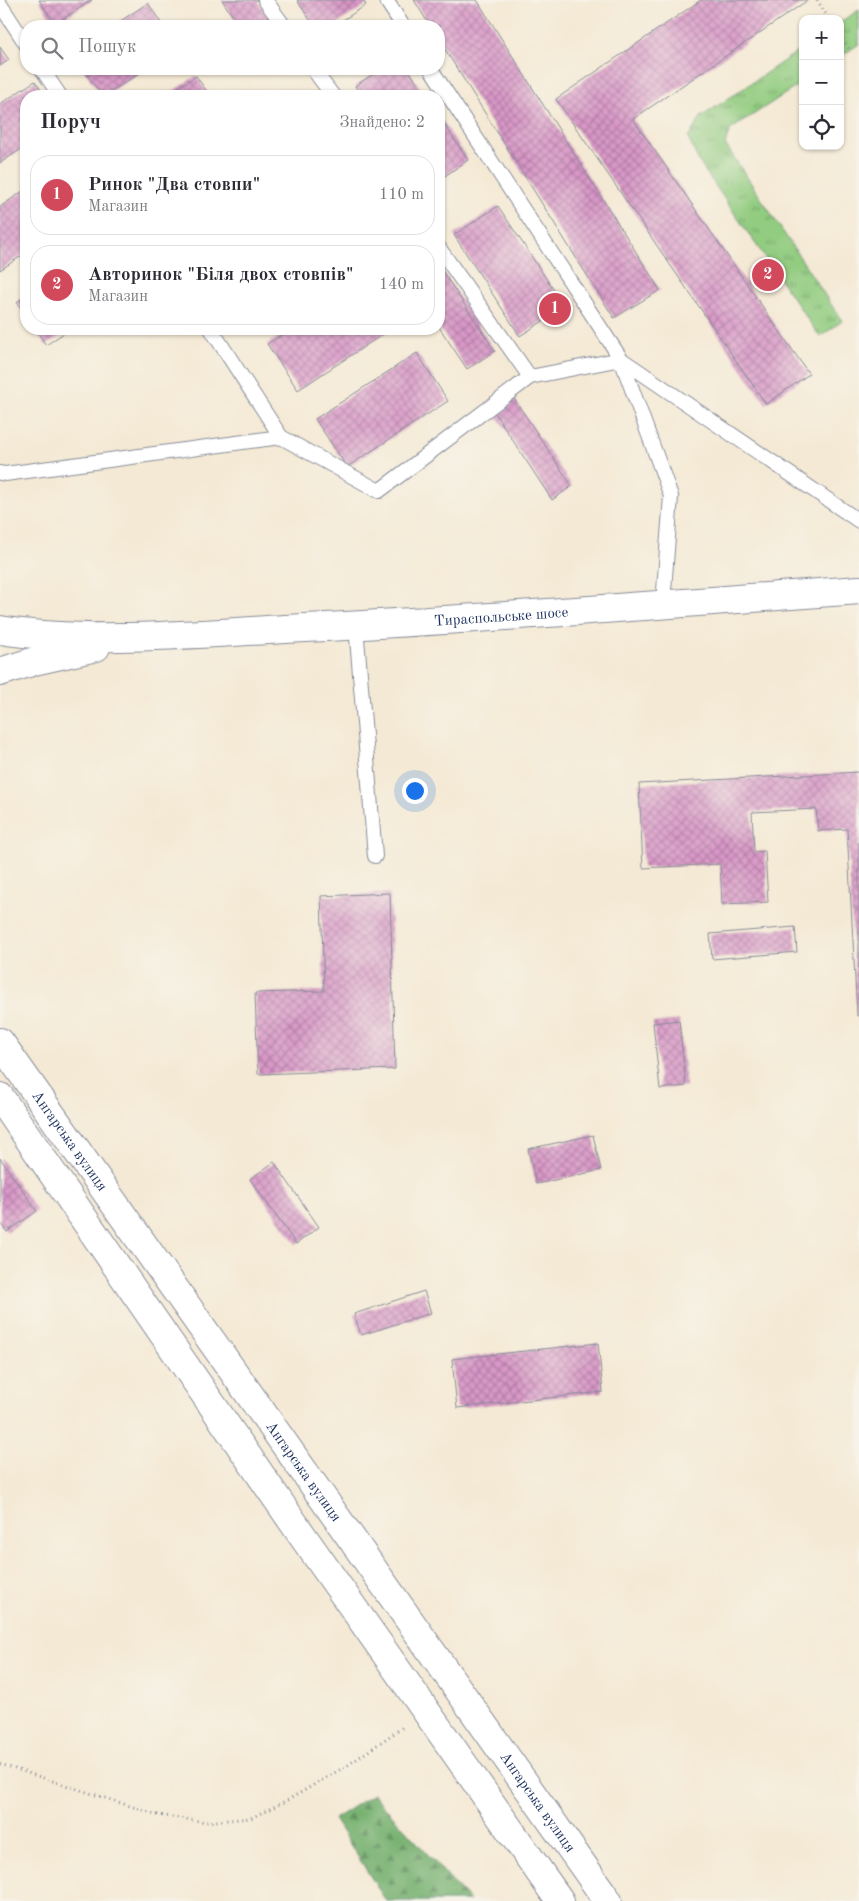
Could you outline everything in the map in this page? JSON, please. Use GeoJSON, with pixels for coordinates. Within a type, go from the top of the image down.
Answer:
{"type":"FeatureCollection","features":[{"type":"Feature","properties":{"kind":"main road","name":"Тираспольське шосе"},"geometry":{"type":"LineString","coordinates":[[144,636],[356,626],[859,590]]}},
{"type":"Feature","properties":{"kind":"main road"},"geometry":{"type":"LineString","coordinates":[[0,630],[37,636],[144,636]]}},
{"type":"Feature","properties":{"kind":"main road"},"geometry":{"type":"LineString","coordinates":[[0,672],[38,660],[144,636]]}},
{"type":"Feature","properties":{"kind":"main road","name":"Ангарська вулиця"},"geometry":{"type":"LineString","coordinates":[[0,1042],[608,1901]]}},
{"type":"Feature","properties":{"kind":"main road"},"geometry":{"type":"LineString","coordinates":[[0,1097],[304,1538],[560,1901]]}},
{"type":"Feature","properties":{"kind":"lane"},"geometry":{"type":"LineString","coordinates":[[265,0],[280,20]]}},
{"type":"Feature","properties":{"kind":"lane"},"geometry":{"type":"LineString","coordinates":[[386,0],[399,20]]}},
{"type":"Feature","properties":{"kind":"lane"},"geometry":{"type":"LineString","coordinates":[[0,4],[20,35]]}},
{"type":"Feature","properties":{"kind":"lane"},"geometry":{"type":"LineString","coordinates":[[46,75],[56,90]]}},
{"type":"Feature","properties":{"kind":"lane"},"geometry":{"type":"LineString","coordinates":[[318,75],[329,90]]}},
{"type":"Feature","properties":{"kind":"lane"},"geometry":{"type":"LineString","coordinates":[[434,75],[444,90]]}},
{"type":"Feature","properties":{"kind":"lane"},"geometry":{"type":"LineString","coordinates":[[445,92],[621,359],[671,496],[662,604]]}},
{"type":"Feature","properties":{"kind":"lane"},"geometry":{"type":"LineString","coordinates":[[445,257],[530,377]]}},
{"type":"Feature","properties":{"kind":"lane"},"geometry":{"type":"LineString","coordinates":[[215,335],[281,437],[379,491],[530,377],[621,359],[859,521]]}},
{"type":"Feature","properties":{"kind":"lane"},"geometry":{"type":"LineString","coordinates":[[0,473],[4,474],[281,437]]}},
{"type":"Feature","properties":{"kind":"lane"},"geometry":{"type":"LineString","coordinates":[[356,626],[376,856]]}},
{"type":"Feature","properties":{"kind":"path"},"geometry":{"type":"LineString","coordinates":[[817,0],[827,15]]}},
{"type":"Feature","properties":{"kind":"path"},"geometry":{"type":"LineString","coordinates":[[844,41],[850,50]]}},
{"type":"Feature","properties":{"kind":"path"},"geometry":{"type":"LineString","coordinates":[[0,1764],[158,1815],[206,1822],[251,1818],[288,1800],[348,1765],[426,1711]]}},
{"type":"Feature","properties":{"kind":"green space"},"geometry":{"type":"Polygon","coordinates":[[[859,10],[859,44],[844,54],[844,19],[859,10]]]}},
{"type":"Feature","properties":{"kind":"green space"},"geometry":{"type":"Polygon","coordinates":[[[799,51],[799,85],[730,130],[725,144],[842,321],[820,337],[699,162],[688,138],[701,117],[799,51]]]}},
{"type":"Feature","properties":{"kind":"green space"},"geometry":{"type":"Polygon","coordinates":[[[373,1794],[470,1901],[386,1901],[334,1819],[373,1794]]]}},
{"type":"Feature","properties":{"kind":"building"},"geometry":{"type":"Polygon","coordinates":[[[39,0],[92,0],[61,20],[52,20],[39,0]]]}},
{"type":"Feature","properties":{"kind":"building"},"geometry":{"type":"Polygon","coordinates":[[[222,0],[257,0],[271,20],[235,20],[222,0]]]}},
{"type":"Feature","properties":{"kind":"building"},"geometry":{"type":"Polygon","coordinates":[[[297,0],[363,0],[366,5],[343,20],[310,20],[297,0]]]}},
{"type":"Feature","properties":{"kind":"building"},"geometry":{"type":"Polygon","coordinates":[[[414,0],[477,0],[660,290],[614,318],[445,50],[445,20],[426,20],[414,0]]]}},
{"type":"Feature","properties":{"kind":"building"},"geometry":{"type":"Polygon","coordinates":[[[701,0],[808,0],[633,119],[809,374],[766,404],[556,99],[701,0]]]}},
{"type":"Feature","properties":{"kind":"building"},"geometry":{"type":"Polygon","coordinates":[[[148,3],[159,20],[122,20],[148,3]]]}},
{"type":"Feature","properties":{"kind":"building"},"geometry":{"type":"Polygon","coordinates":[[[0,47],[9,60],[0,66],[0,47]]]}},
{"type":"Feature","properties":{"kind":"building"},"geometry":{"type":"Polygon","coordinates":[[[87,75],[137,75],[113,90],[98,90],[87,75]]]}},
{"type":"Feature","properties":{"kind":"building"},"geometry":{"type":"Polygon","coordinates":[[[372,75],[412,75],[422,90],[358,90],[355,86],[372,75]]]}},
{"type":"Feature","properties":{"kind":"building"},"geometry":{"type":"Polygon","coordinates":[[[196,76],[206,90],[174,90],[196,76]]]}},
{"type":"Feature","properties":{"kind":"building"},"geometry":{"type":"Polygon","coordinates":[[[35,81],[41,90],[21,90],[35,81]]]}},
{"type":"Feature","properties":{"kind":"building"},"geometry":{"type":"Polygon","coordinates":[[[20,91],[20,150],[0,163],[0,104],[20,91]]]}},
{"type":"Feature","properties":{"kind":"building"},"geometry":{"type":"Polygon","coordinates":[[[445,125],[468,160],[445,176],[445,125]]]}},
{"type":"Feature","properties":{"kind":"building"},"geometry":{"type":"Polygon","coordinates":[[[20,193],[20,257],[0,270],[0,207],[20,193]]]}},
{"type":"Feature","properties":{"kind":"building"},"geometry":{"type":"Polygon","coordinates":[[[498,206],[565,307],[520,336],[454,235],[498,206]]]}},
{"type":"Feature","properties":{"kind":"building"},"geometry":{"type":"Polygon","coordinates":[[[445,275],[495,351],[467,369],[444,335],[445,275]]]}},
{"type":"Feature","properties":{"kind":"building"},"geometry":{"type":"Polygon","coordinates":[[[39,335],[61,335],[46,345],[39,335]]]}},
{"type":"Feature","properties":{"kind":"building"},"geometry":{"type":"Polygon","coordinates":[[[281,335],[382,335],[298,390],[267,344],[281,335]]]}},
{"type":"Feature","properties":{"kind":"building"},"geometry":{"type":"Polygon","coordinates":[[[417,353],[448,401],[347,467],[315,419],[417,353]]]}},
{"type":"Feature","properties":{"kind":"building"},"geometry":{"type":"Polygon","coordinates":[[[511,394],[572,486],[552,500],[491,407],[511,394]]]}},
{"type":"Feature","properties":{"kind":"building"},"geometry":{"type":"Polygon","coordinates":[[[859,772],[859,1016],[857,1016],[847,829],[818,831],[816,809],[752,812],[754,852],[765,851],[768,902],[722,904],[720,864],[643,868],[639,784],[859,772]]]}},
{"type":"Feature","properties":{"kind":"building"},"geometry":{"type":"Polygon","coordinates":[[[390,893],[395,1069],[258,1074],[255,993],[324,991],[321,896],[390,893]]]}},
{"type":"Feature","properties":{"kind":"building"},"geometry":{"type":"Polygon","coordinates":[[[795,927],[797,952],[712,959],[710,934],[795,927]]]}},
{"type":"Feature","properties":{"kind":"building"},"geometry":{"type":"Polygon","coordinates":[[[679,1020],[686,1086],[660,1089],[653,1023],[679,1020]]]}},
{"type":"Feature","properties":{"kind":"building"},"geometry":{"type":"Polygon","coordinates":[[[593,1135],[601,1170],[536,1184],[528,1149],[593,1135]]]}},
{"type":"Feature","properties":{"kind":"building"},"geometry":{"type":"Polygon","coordinates":[[[0,1158],[37,1211],[7,1232],[0,1223],[0,1158]]]}},
{"type":"Feature","properties":{"kind":"building"},"geometry":{"type":"Polygon","coordinates":[[[274,1162],[319,1227],[296,1244],[250,1179],[274,1162]]]}},
{"type":"Feature","properties":{"kind":"building"},"geometry":{"type":"Polygon","coordinates":[[[424,1291],[431,1313],[361,1335],[354,1314],[424,1291]]]}},
{"type":"Feature","properties":{"kind":"building"},"geometry":{"type":"Polygon","coordinates":[[[598,1343],[603,1392],[457,1408],[452,1359],[598,1343]]]}},
{"type":"Feature","properties":{"kind":"place","name":"Авторинок \"Біля двох стовпів\""},"geometry":{"type":"Point","coordinates":[768,275]}},
{"type":"Feature","properties":{"kind":"place","name":"Ринок \"Два стовпи\""},"geometry":{"type":"Point","coordinates":[555,309]}}]}
